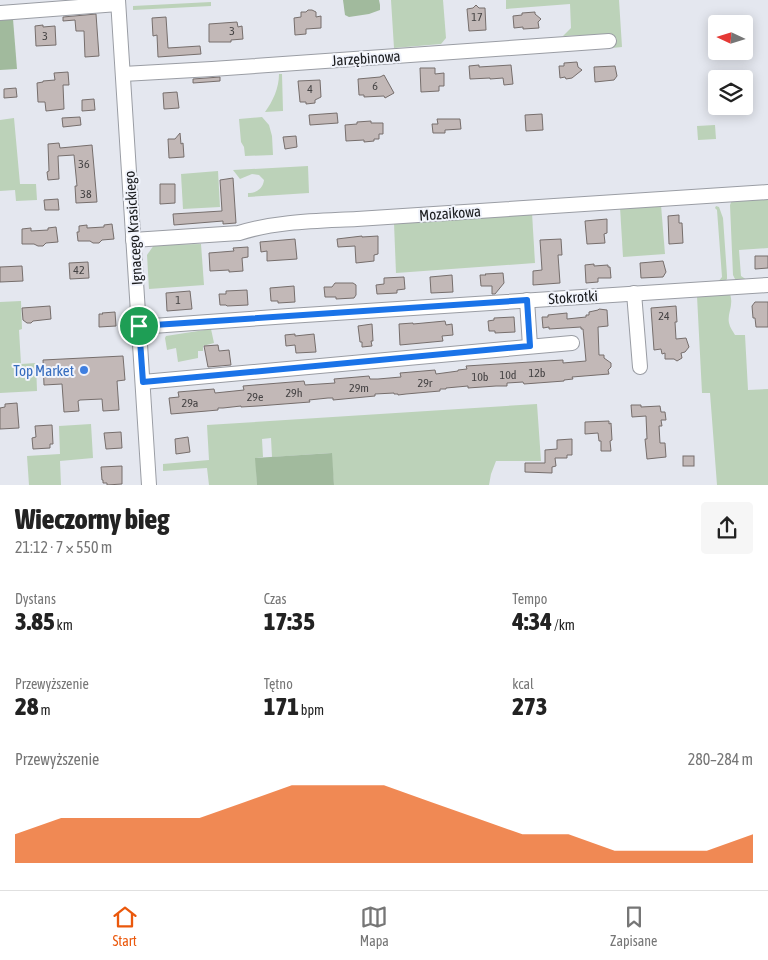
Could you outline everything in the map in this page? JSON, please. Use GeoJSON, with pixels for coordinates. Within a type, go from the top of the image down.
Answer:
{"type":"FeatureCollection","features":[{"type":"Feature","properties":{"kind":"street"},"geometry":{"type":"LineString","coordinates":[[0,13],[118,2]]}},
{"type":"Feature","properties":{"kind":"street","name":"Ignacego Krasickiego"},"geometry":{"type":"LineString","coordinates":[[118,2],[149,485]]}},
{"type":"Feature","properties":{"kind":"street","name":"Jarzębinowa"},"geometry":{"type":"LineString","coordinates":[[123,74],[609,41]]}},
{"type":"Feature","properties":{"kind":"street","name":"Mozaikowa"},"geometry":{"type":"LineString","coordinates":[[133,240],[239,233],[255,228],[299,222],[768,192]]}},
{"type":"Feature","properties":{"kind":"street","name":"Stokrotki"},"geometry":{"type":"LineString","coordinates":[[139,326],[768,285]]}},
{"type":"Feature","properties":{"kind":"street"},"geometry":{"type":"LineString","coordinates":[[634,293],[640,367]]}},
{"type":"Feature","properties":{"kind":"street"},"geometry":{"type":"LineString","coordinates":[[527,300],[530,346]]}},
{"type":"Feature","properties":{"kind":"street"},"geometry":{"type":"LineString","coordinates":[[143,382],[572,343]]}},
{"type":"Feature","properties":{"kind":"green space"},"geometry":{"type":"Polygon","coordinates":[[[343,0],[379,0],[380,10],[349,17],[345,15],[343,0]]]}},
{"type":"Feature","properties":{"kind":"green space"},"geometry":{"type":"Polygon","coordinates":[[[391,0],[443,0],[446,38],[441,44],[394,48],[391,0]]]}},
{"type":"Feature","properties":{"kind":"green space"},"geometry":{"type":"Polygon","coordinates":[[[506,0],[619,0],[622,47],[612,48],[611,37],[590,38],[589,35],[563,36],[571,28],[570,4],[506,9],[506,0]]]}},
{"type":"Feature","properties":{"kind":"green space"},"geometry":{"type":"Polygon","coordinates":[[[211,2],[211,6],[133,10],[133,6],[211,2]]]}},
{"type":"Feature","properties":{"kind":"green space"},"geometry":{"type":"Polygon","coordinates":[[[13,19],[17,69],[0,70],[0,20],[13,19]]]}},
{"type":"Feature","properties":{"kind":"green space"},"geometry":{"type":"Polygon","coordinates":[[[279,74],[282,74],[283,111],[265,112],[275,94],[279,74]]]}},
{"type":"Feature","properties":{"kind":"green space"},"geometry":{"type":"Polygon","coordinates":[[[262,117],[269,125],[272,136],[273,155],[245,156],[244,147],[241,142],[239,119],[262,117]]]}},
{"type":"Feature","properties":{"kind":"green space"},"geometry":{"type":"Polygon","coordinates":[[[14,118],[20,184],[36,184],[37,200],[16,201],[15,190],[0,191],[0,120],[14,118]]]}},
{"type":"Feature","properties":{"kind":"green space"},"geometry":{"type":"Polygon","coordinates":[[[715,125],[716,139],[698,140],[697,126],[715,125]]]}},
{"type":"Feature","properties":{"kind":"green space"},"geometry":{"type":"Polygon","coordinates":[[[308,166],[309,193],[248,197],[248,193],[261,188],[264,180],[259,175],[252,174],[240,179],[233,170],[308,166]]]}},
{"type":"Feature","properties":{"kind":"green space"},"geometry":{"type":"Polygon","coordinates":[[[218,171],[220,207],[183,209],[181,174],[218,171]]]}},
{"type":"Feature","properties":{"kind":"green space"},"geometry":{"type":"Polygon","coordinates":[[[768,196],[768,248],[739,250],[741,276],[747,280],[736,281],[733,275],[730,205],[733,197],[768,196]]]}},
{"type":"Feature","properties":{"kind":"green space"},"geometry":{"type":"Polygon","coordinates":[[[661,205],[665,254],[623,257],[620,207],[661,205]]]}},
{"type":"Feature","properties":{"kind":"green space"},"geometry":{"type":"Polygon","coordinates":[[[716,206],[719,207],[723,218],[727,275],[725,281],[718,282],[722,277],[716,206]]]}},
{"type":"Feature","properties":{"kind":"green space"},"geometry":{"type":"Polygon","coordinates":[[[532,213],[535,263],[396,273],[394,223],[532,213]]]}},
{"type":"Feature","properties":{"kind":"green space"},"geometry":{"type":"Polygon","coordinates":[[[201,244],[204,285],[149,289],[147,255],[154,245],[201,244]]]}},
{"type":"Feature","properties":{"kind":"green space"},"geometry":{"type":"Polygon","coordinates":[[[730,294],[729,325],[735,335],[745,335],[748,390],[768,389],[768,485],[717,485],[710,393],[702,393],[697,296],[730,294]]]}},
{"type":"Feature","properties":{"kind":"green space"},"geometry":{"type":"Polygon","coordinates":[[[21,301],[22,329],[19,330],[21,364],[36,363],[37,391],[0,393],[0,302],[21,301]]]}},
{"type":"Feature","properties":{"kind":"green space"},"geometry":{"type":"Polygon","coordinates":[[[211,329],[214,343],[203,346],[203,351],[198,351],[198,358],[178,362],[176,348],[167,350],[166,336],[211,329]]]}},
{"type":"Feature","properties":{"kind":"green space"},"geometry":{"type":"Polygon","coordinates":[[[537,404],[541,461],[496,461],[489,485],[334,485],[331,453],[272,457],[271,438],[262,439],[263,457],[256,458],[257,485],[209,485],[207,468],[163,471],[163,464],[209,460],[207,425],[537,404]]]}},
{"type":"Feature","properties":{"kind":"green space"},"geometry":{"type":"Polygon","coordinates":[[[91,424],[93,458],[60,461],[61,485],[29,485],[27,456],[60,454],[59,426],[91,424]]]}},
{"type":"Feature","properties":{"kind":"green space"},"geometry":{"type":"Polygon","coordinates":[[[332,453],[334,485],[257,485],[255,458],[332,453]]]}},
{"type":"Feature","properties":{"kind":"building"},"geometry":{"type":"Polygon","coordinates":[[[476,5],[479,8],[485,8],[486,30],[469,31],[467,9],[473,8],[476,5]]]}},
{"type":"Feature","properties":{"kind":"building"},"geometry":{"type":"Polygon","coordinates":[[[308,10],[316,12],[316,17],[321,16],[321,28],[306,29],[306,34],[295,35],[294,18],[301,17],[301,12],[308,10]]]}},
{"type":"Feature","properties":{"kind":"building"},"geometry":{"type":"Polygon","coordinates":[[[535,12],[541,19],[538,22],[539,28],[514,28],[513,16],[535,12]]]}},
{"type":"Feature","properties":{"kind":"building"},"geometry":{"type":"Polygon","coordinates":[[[96,14],[99,56],[85,57],[84,31],[76,31],[75,20],[63,21],[63,17],[96,14]]]}},
{"type":"Feature","properties":{"kind":"building"},"geometry":{"type":"Polygon","coordinates":[[[166,17],[168,48],[200,46],[201,54],[158,57],[157,35],[153,36],[152,18],[166,17]]]}},
{"type":"Feature","properties":{"kind":"building"},"geometry":{"type":"Polygon","coordinates":[[[237,22],[238,27],[242,26],[243,39],[231,40],[231,42],[209,42],[209,24],[237,22]]]}},
{"type":"Feature","properties":{"kind":"building"},"geometry":{"type":"Polygon","coordinates":[[[43,25],[43,27],[55,26],[56,45],[36,46],[35,26],[43,25]]]}},
{"type":"Feature","properties":{"kind":"building"},"geometry":{"type":"Polygon","coordinates":[[[577,62],[578,67],[582,70],[572,78],[560,78],[559,66],[564,66],[564,63],[577,62]]]}},
{"type":"Feature","properties":{"kind":"building"},"geometry":{"type":"Polygon","coordinates":[[[479,65],[479,67],[511,65],[513,84],[504,85],[503,78],[470,79],[469,66],[479,65]]]}},
{"type":"Feature","properties":{"kind":"building"},"geometry":{"type":"Polygon","coordinates":[[[615,66],[617,76],[614,80],[595,82],[594,67],[615,66]]]}},
{"type":"Feature","properties":{"kind":"building"},"geometry":{"type":"Polygon","coordinates":[[[420,68],[435,68],[435,74],[444,73],[444,86],[439,86],[439,91],[421,92],[420,68]]]}},
{"type":"Feature","properties":{"kind":"building"},"geometry":{"type":"Polygon","coordinates":[[[68,72],[69,85],[63,85],[64,109],[46,111],[45,102],[38,102],[37,83],[55,80],[54,73],[68,72]]]}},
{"type":"Feature","properties":{"kind":"building"},"geometry":{"type":"Polygon","coordinates":[[[384,75],[394,93],[385,98],[384,96],[364,97],[364,95],[359,95],[358,79],[384,75]]]}},
{"type":"Feature","properties":{"kind":"building"},"geometry":{"type":"Polygon","coordinates":[[[220,77],[220,81],[193,83],[193,79],[220,77]]]}},
{"type":"Feature","properties":{"kind":"building"},"geometry":{"type":"Polygon","coordinates":[[[320,80],[321,97],[315,100],[315,103],[306,104],[306,102],[300,102],[298,81],[320,80]]]}},
{"type":"Feature","properties":{"kind":"building"},"geometry":{"type":"Polygon","coordinates":[[[16,88],[17,97],[4,98],[4,89],[16,88]]]}},
{"type":"Feature","properties":{"kind":"building"},"geometry":{"type":"Polygon","coordinates":[[[177,92],[179,108],[164,109],[163,93],[177,92]]]}},
{"type":"Feature","properties":{"kind":"building"},"geometry":{"type":"Polygon","coordinates":[[[94,99],[95,110],[82,111],[82,100],[94,99]]]}},
{"type":"Feature","properties":{"kind":"building"},"geometry":{"type":"Polygon","coordinates":[[[337,113],[338,123],[310,125],[309,115],[337,113]]]}},
{"type":"Feature","properties":{"kind":"building"},"geometry":{"type":"Polygon","coordinates":[[[542,114],[543,130],[526,131],[525,115],[542,114]]]}},
{"type":"Feature","properties":{"kind":"building"},"geometry":{"type":"Polygon","coordinates":[[[80,117],[81,125],[63,127],[62,118],[80,117]]]}},
{"type":"Feature","properties":{"kind":"building"},"geometry":{"type":"Polygon","coordinates":[[[437,119],[460,119],[461,129],[445,130],[445,133],[433,133],[432,124],[438,124],[437,119]]]}},
{"type":"Feature","properties":{"kind":"building"},"geometry":{"type":"Polygon","coordinates":[[[371,121],[371,123],[383,123],[383,134],[379,134],[379,139],[364,142],[364,140],[346,141],[345,125],[371,121]]]}},
{"type":"Feature","properties":{"kind":"building"},"geometry":{"type":"Polygon","coordinates":[[[180,133],[184,157],[169,158],[168,139],[175,139],[180,133]]]}},
{"type":"Feature","properties":{"kind":"building"},"geometry":{"type":"Polygon","coordinates":[[[296,136],[297,147],[285,149],[283,137],[296,136]]]}},
{"type":"Feature","properties":{"kind":"building"},"geometry":{"type":"Polygon","coordinates":[[[59,143],[60,148],[92,145],[97,202],[76,203],[75,186],[77,186],[74,155],[58,156],[59,179],[48,180],[48,144],[59,143]]]}},
{"type":"Feature","properties":{"kind":"building"},"geometry":{"type":"Polygon","coordinates":[[[233,178],[236,223],[223,224],[223,221],[174,225],[173,214],[222,211],[220,180],[233,178]]]}},
{"type":"Feature","properties":{"kind":"building"},"geometry":{"type":"Polygon","coordinates":[[[160,184],[175,184],[175,203],[160,204],[160,184]]]}},
{"type":"Feature","properties":{"kind":"building"},"geometry":{"type":"Polygon","coordinates":[[[58,199],[59,210],[45,210],[44,200],[58,199]]]}},
{"type":"Feature","properties":{"kind":"building"},"geometry":{"type":"Polygon","coordinates":[[[679,215],[679,223],[682,223],[683,243],[669,244],[668,216],[679,215]]]}},
{"type":"Feature","properties":{"kind":"building"},"geometry":{"type":"Polygon","coordinates":[[[607,219],[607,233],[604,234],[605,243],[587,244],[585,221],[607,219]]]}},
{"type":"Feature","properties":{"kind":"building"},"geometry":{"type":"Polygon","coordinates":[[[112,224],[114,239],[102,240],[99,243],[78,241],[77,232],[79,232],[79,226],[87,225],[87,228],[104,227],[104,225],[112,224]]]}},
{"type":"Feature","properties":{"kind":"building"},"geometry":{"type":"Polygon","coordinates":[[[56,227],[58,242],[46,243],[43,246],[22,244],[22,229],[31,228],[31,231],[48,230],[48,228],[56,227]]]}},
{"type":"Feature","properties":{"kind":"building"},"geometry":{"type":"Polygon","coordinates":[[[378,236],[378,254],[374,255],[374,261],[356,263],[355,246],[338,247],[337,239],[378,236]]]}},
{"type":"Feature","properties":{"kind":"building"},"geometry":{"type":"Polygon","coordinates":[[[295,239],[297,259],[267,261],[267,251],[261,252],[260,242],[295,239]]]}},
{"type":"Feature","properties":{"kind":"building"},"geometry":{"type":"Polygon","coordinates":[[[561,239],[562,255],[558,255],[560,283],[533,285],[533,271],[542,270],[540,240],[561,239]]]}},
{"type":"Feature","properties":{"kind":"building"},"geometry":{"type":"Polygon","coordinates":[[[248,247],[248,257],[242,258],[243,271],[210,271],[209,253],[234,251],[233,248],[248,247]]]}},
{"type":"Feature","properties":{"kind":"building"},"geometry":{"type":"Polygon","coordinates":[[[755,256],[768,256],[768,268],[755,269],[755,256]]]}},
{"type":"Feature","properties":{"kind":"building"},"geometry":{"type":"Polygon","coordinates":[[[663,261],[666,272],[663,277],[641,278],[640,263],[663,261]]]}},
{"type":"Feature","properties":{"kind":"building"},"geometry":{"type":"Polygon","coordinates":[[[88,262],[89,278],[70,279],[69,263],[88,262]]]}},
{"type":"Feature","properties":{"kind":"building"},"geometry":{"type":"Polygon","coordinates":[[[594,264],[594,266],[608,265],[611,278],[598,278],[598,282],[586,283],[585,265],[594,264]]]}},
{"type":"Feature","properties":{"kind":"building"},"geometry":{"type":"Polygon","coordinates":[[[22,266],[23,281],[0,282],[0,267],[22,266]]]}},
{"type":"Feature","properties":{"kind":"building"},"geometry":{"type":"Polygon","coordinates":[[[503,273],[504,283],[495,294],[492,294],[492,286],[481,286],[480,275],[503,273]]]}},
{"type":"Feature","properties":{"kind":"building"},"geometry":{"type":"Polygon","coordinates":[[[452,275],[453,292],[431,293],[430,277],[452,275]]]}},
{"type":"Feature","properties":{"kind":"building"},"geometry":{"type":"Polygon","coordinates":[[[404,277],[405,289],[397,290],[397,293],[377,294],[376,285],[384,284],[384,278],[404,277]]]}},
{"type":"Feature","properties":{"kind":"building"},"geometry":{"type":"Polygon","coordinates":[[[335,283],[353,283],[356,285],[356,295],[354,298],[336,299],[336,297],[325,297],[324,287],[332,287],[335,283]]]}},
{"type":"Feature","properties":{"kind":"building"},"geometry":{"type":"Polygon","coordinates":[[[294,286],[295,302],[278,303],[278,301],[271,301],[270,288],[294,286]]]}},
{"type":"Feature","properties":{"kind":"building"},"geometry":{"type":"Polygon","coordinates":[[[247,290],[248,305],[220,305],[219,294],[226,294],[226,291],[247,290]]]}},
{"type":"Feature","properties":{"kind":"building"},"geometry":{"type":"Polygon","coordinates":[[[190,291],[192,309],[167,311],[166,293],[190,291]]]}},
{"type":"Feature","properties":{"kind":"building"},"geometry":{"type":"Polygon","coordinates":[[[755,302],[768,302],[768,327],[756,327],[752,306],[755,302]]]}},
{"type":"Feature","properties":{"kind":"building"},"geometry":{"type":"Polygon","coordinates":[[[50,306],[51,319],[33,321],[31,323],[23,320],[22,308],[50,306]]]}},
{"type":"Feature","properties":{"kind":"building"},"geometry":{"type":"Polygon","coordinates":[[[676,306],[676,339],[686,338],[689,347],[685,352],[681,353],[682,358],[677,361],[665,359],[665,353],[662,354],[661,349],[654,350],[651,308],[676,306]]]}},
{"type":"Feature","properties":{"kind":"building"},"geometry":{"type":"Polygon","coordinates":[[[599,309],[607,310],[608,326],[598,327],[599,355],[604,355],[604,358],[611,363],[611,367],[608,370],[609,374],[572,377],[573,379],[564,381],[524,384],[523,382],[507,383],[507,386],[468,388],[468,386],[398,395],[394,393],[375,394],[375,396],[333,400],[333,398],[328,398],[309,400],[310,402],[241,406],[171,414],[169,398],[179,397],[178,392],[214,389],[215,393],[244,390],[243,386],[304,381],[305,385],[335,383],[334,379],[369,376],[370,379],[401,377],[400,373],[435,370],[436,374],[467,369],[466,366],[563,360],[563,363],[586,361],[583,329],[581,327],[543,328],[542,317],[567,313],[567,319],[586,317],[586,315],[589,315],[589,312],[599,309]]]}},
{"type":"Feature","properties":{"kind":"building"},"geometry":{"type":"Polygon","coordinates":[[[115,312],[116,326],[99,327],[99,314],[115,312]]]}},
{"type":"Feature","properties":{"kind":"building"},"geometry":{"type":"Polygon","coordinates":[[[514,317],[515,332],[495,333],[495,331],[489,331],[488,321],[494,320],[494,318],[514,317]]]}},
{"type":"Feature","properties":{"kind":"building"},"geometry":{"type":"Polygon","coordinates":[[[445,321],[446,325],[452,324],[453,335],[442,336],[443,341],[400,345],[399,324],[445,321]]]}},
{"type":"Feature","properties":{"kind":"building"},"geometry":{"type":"Polygon","coordinates":[[[372,324],[372,346],[362,347],[358,326],[372,324]]]}},
{"type":"Feature","properties":{"kind":"building"},"geometry":{"type":"Polygon","coordinates":[[[295,334],[295,336],[314,334],[316,352],[296,353],[295,345],[286,346],[285,335],[295,334]]]}},
{"type":"Feature","properties":{"kind":"building"},"geometry":{"type":"Polygon","coordinates":[[[218,345],[219,351],[229,350],[231,365],[208,367],[204,346],[218,345]]]}},
{"type":"Feature","properties":{"kind":"building","name":"Top Market"},"geometry":{"type":"Polygon","coordinates":[[[123,356],[125,380],[117,381],[119,410],[103,411],[102,399],[80,400],[78,401],[79,411],[64,412],[62,384],[44,385],[43,360],[123,356]]]}},
{"type":"Feature","properties":{"kind":"building"},"geometry":{"type":"Polygon","coordinates":[[[17,403],[19,428],[0,429],[0,408],[5,407],[5,404],[17,403]]]}},
{"type":"Feature","properties":{"kind":"building"},"geometry":{"type":"Polygon","coordinates":[[[631,405],[641,405],[641,407],[660,406],[661,412],[665,412],[666,420],[661,420],[662,426],[659,426],[660,443],[665,443],[666,457],[647,459],[645,439],[647,439],[646,416],[632,417],[631,405]]]}},
{"type":"Feature","properties":{"kind":"building"},"geometry":{"type":"Polygon","coordinates":[[[609,421],[609,424],[611,423],[611,451],[601,451],[601,441],[599,441],[598,433],[585,434],[585,422],[609,421]]]}},
{"type":"Feature","properties":{"kind":"building"},"geometry":{"type":"Polygon","coordinates":[[[52,425],[53,444],[50,444],[50,448],[33,449],[32,438],[36,437],[35,426],[52,425]]]}},
{"type":"Feature","properties":{"kind":"building"},"geometry":{"type":"Polygon","coordinates":[[[121,432],[122,448],[106,449],[104,433],[121,432]]]}},
{"type":"Feature","properties":{"kind":"building"},"geometry":{"type":"Polygon","coordinates":[[[188,437],[190,452],[176,454],[175,439],[188,437]]]}},
{"type":"Feature","properties":{"kind":"building"},"geometry":{"type":"Polygon","coordinates":[[[572,439],[572,455],[567,455],[567,458],[555,458],[556,466],[552,467],[552,473],[525,472],[525,463],[545,463],[545,450],[557,449],[557,440],[572,439]]]}},
{"type":"Feature","properties":{"kind":"building"},"geometry":{"type":"Polygon","coordinates":[[[683,456],[694,456],[694,466],[683,466],[683,456]]]}},
{"type":"Feature","properties":{"kind":"building"},"geometry":{"type":"Polygon","coordinates":[[[122,466],[122,484],[107,485],[107,483],[103,483],[101,467],[122,466]]]}},
{"type":"Feature","properties":{"kind":"place","name":"Top Market"},"geometry":{"type":"Point","coordinates":[84,370]}},
{"type":"Feature","properties":{"kind":"route"},"geometry":{"type":"LineString","coordinates":[[527,300],[530,346],[143,382],[139,326],[527,300]]}}]}
